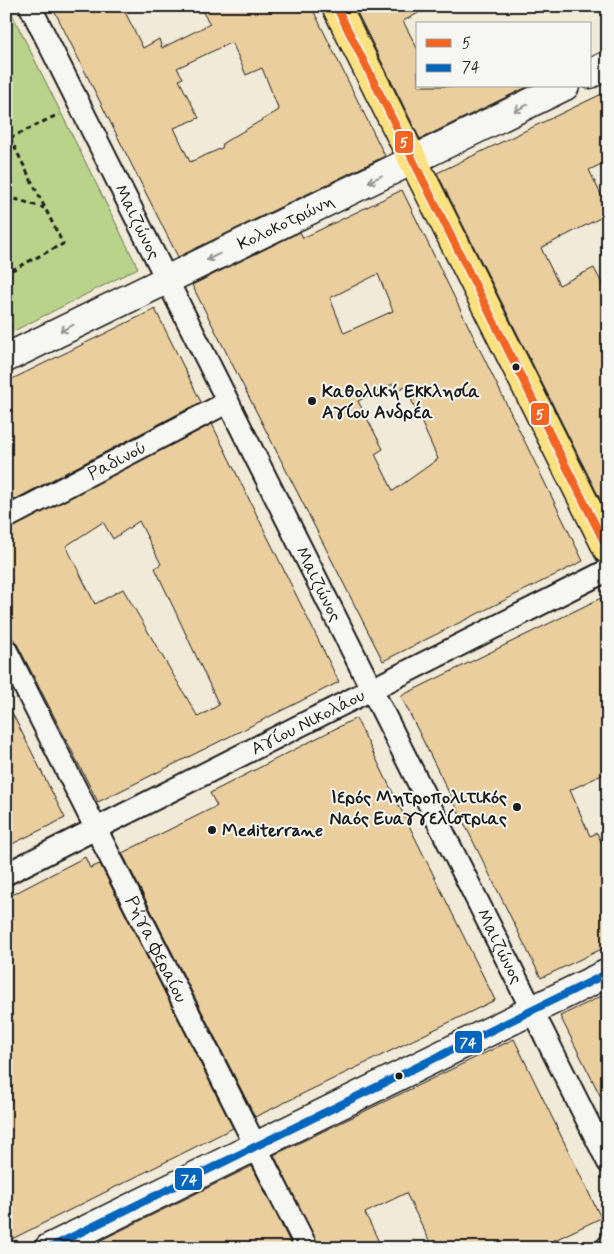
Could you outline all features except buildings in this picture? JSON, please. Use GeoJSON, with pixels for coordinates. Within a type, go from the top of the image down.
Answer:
{"type":"FeatureCollection","features":[{"type":"Feature","properties":{"kind":"main road"},"geometry":{"type":"LineString","coordinates":[[336,6],[608,550]]}},
{"type":"Feature","properties":{"kind":"main road"},"geometry":{"type":"LineString","coordinates":[[592,73],[608,65]]}},
{"type":"Feature","properties":{"kind":"main road","name":"Κολοκοτρώνη"},"geometry":{"type":"LineString","coordinates":[[6,358],[560,88]]}},
{"type":"Feature","properties":{"kind":"main road"},"geometry":{"type":"LineString","coordinates":[[49,1248],[608,973]]}},
{"type":"Feature","properties":{"kind":"street","name":"Μαιζώνος"},"geometry":{"type":"LineString","coordinates":[[30,6],[608,1162]]}},
{"type":"Feature","properties":{"kind":"street","name":"Ραδινού"},"geometry":{"type":"LineString","coordinates":[[6,518],[228,402]]}},
{"type":"Feature","properties":{"kind":"street","name":"Αγίου Νικολάου"},"geometry":{"type":"LineString","coordinates":[[6,874],[608,570]]}},
{"type":"Feature","properties":{"kind":"street","name":"Ρήγα Φεραίου"},"geometry":{"type":"LineString","coordinates":[[6,650],[307,1248]]}},
{"type":"Feature","properties":{"kind":"path"},"geometry":{"type":"LineString","coordinates":[[10,138],[79,104]]}},
{"type":"Feature","properties":{"kind":"path"},"geometry":{"type":"LineString","coordinates":[[6,130],[62,244],[6,273]]}},
{"type":"Feature","properties":{"kind":"path"},"geometry":{"type":"LineString","coordinates":[[6,196],[45,208]]}},
{"type":"Feature","properties":{"kind":"path"},"geometry":{"type":"LineString","coordinates":[[6,315],[12,332]]}},
{"type":"Feature","properties":{"kind":"green space"},"geometry":{"type":"Polygon","coordinates":[[[6,6],[8,6],[138,268],[6,335],[6,6]]]}},
{"type":"Feature","properties":{"kind":"transit line","name":"5"},"geometry":{"type":"LineString","coordinates":[[336,6],[608,550]]}},
{"type":"Feature","properties":{"kind":"transit line","name":"74"},"geometry":{"type":"LineString","coordinates":[[49,1248],[608,973]]}},
{"type":"Feature","properties":{"kind":"place","name":"Καθολική Εκκλησία Αγίου Ανδρέα"},"geometry":{"type":"Point","coordinates":[312,401]}},
{"type":"Feature","properties":{"kind":"place","name":"Ιερός Μητροπολιτικός Ναός Ευαγγελίστριας"},"geometry":{"type":"Point","coordinates":[517,807]}},
{"type":"Feature","properties":{"kind":"place","name":"Mediterrane"},"geometry":{"type":"Point","coordinates":[212,830]}}]}
